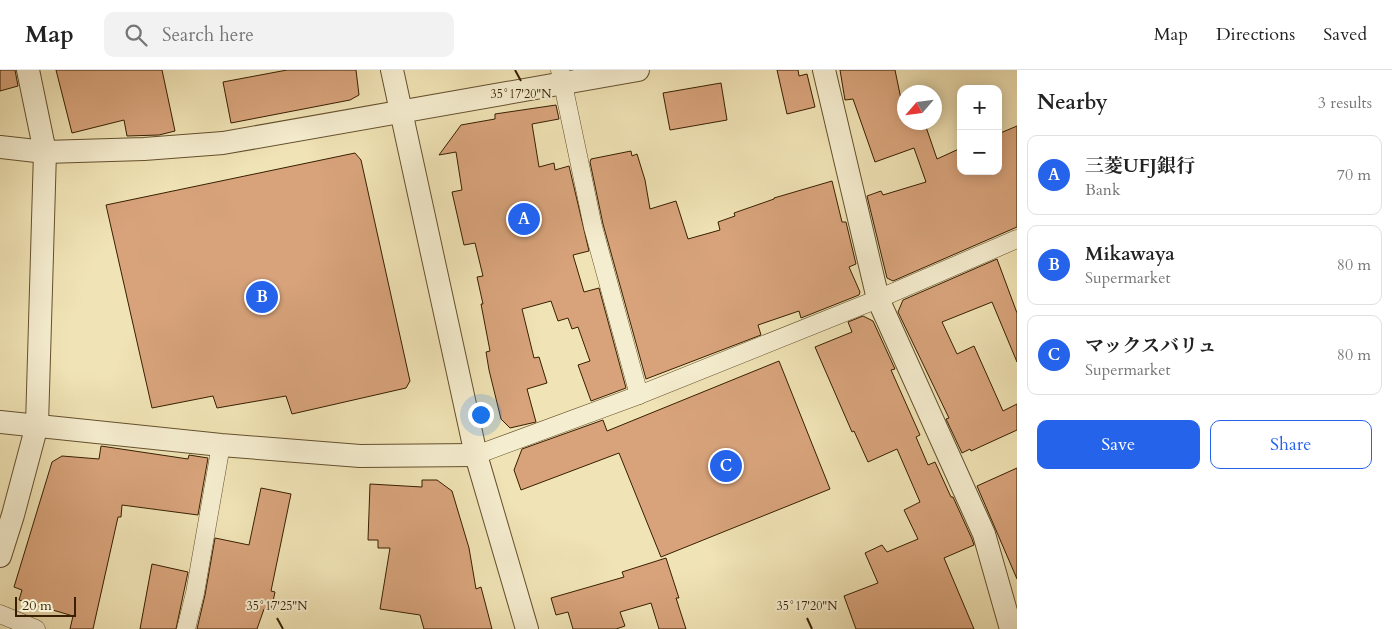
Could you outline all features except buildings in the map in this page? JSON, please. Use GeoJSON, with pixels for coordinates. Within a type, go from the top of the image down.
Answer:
{"type":"FeatureCollection","features":[{"type":"Feature","properties":{"kind":"street"},"geometry":{"type":"LineString","coordinates":[[0,556],[37,425],[45,152],[28,70]]}},
{"type":"Feature","properties":{"kind":"street"},"geometry":{"type":"LineString","coordinates":[[392,70],[476,455],[527,629]]}},
{"type":"Feature","properties":{"kind":"street"},"geometry":{"type":"LineString","coordinates":[[0,147],[45,152],[144,149],[223,142],[401,112],[562,77],[638,70]]}},
{"type":"Feature","properties":{"kind":"street"},"geometry":{"type":"LineString","coordinates":[[824,70],[878,299],[984,534],[1011,629]]}},
{"type":"Feature","properties":{"kind":"street"},"geometry":{"type":"LineString","coordinates":[[562,77],[593,227],[639,394]]}},
{"type":"Feature","properties":{"kind":"street"},"geometry":{"type":"LineString","coordinates":[[0,422],[221,446],[360,456],[476,455],[639,394],[878,299],[1017,239]]}},
{"type":"Feature","properties":{"kind":"street"},"geometry":{"type":"LineString","coordinates":[[186,629],[221,446]]}},
{"type":"Feature","properties":{"kind":"street"},"geometry":{"type":"LineString","coordinates":[[0,614],[36,629]]}},
{"type":"Feature","properties":{"kind":"place","name":"三菱UFJ銀行"},"geometry":{"type":"Point","coordinates":[524,219]}},
{"type":"Feature","properties":{"kind":"place","name":"Mikawaya"},"geometry":{"type":"Point","coordinates":[262,297]}},
{"type":"Feature","properties":{"kind":"place","name":"マックスバリュ"},"geometry":{"type":"Point","coordinates":[726,466]}}]}
